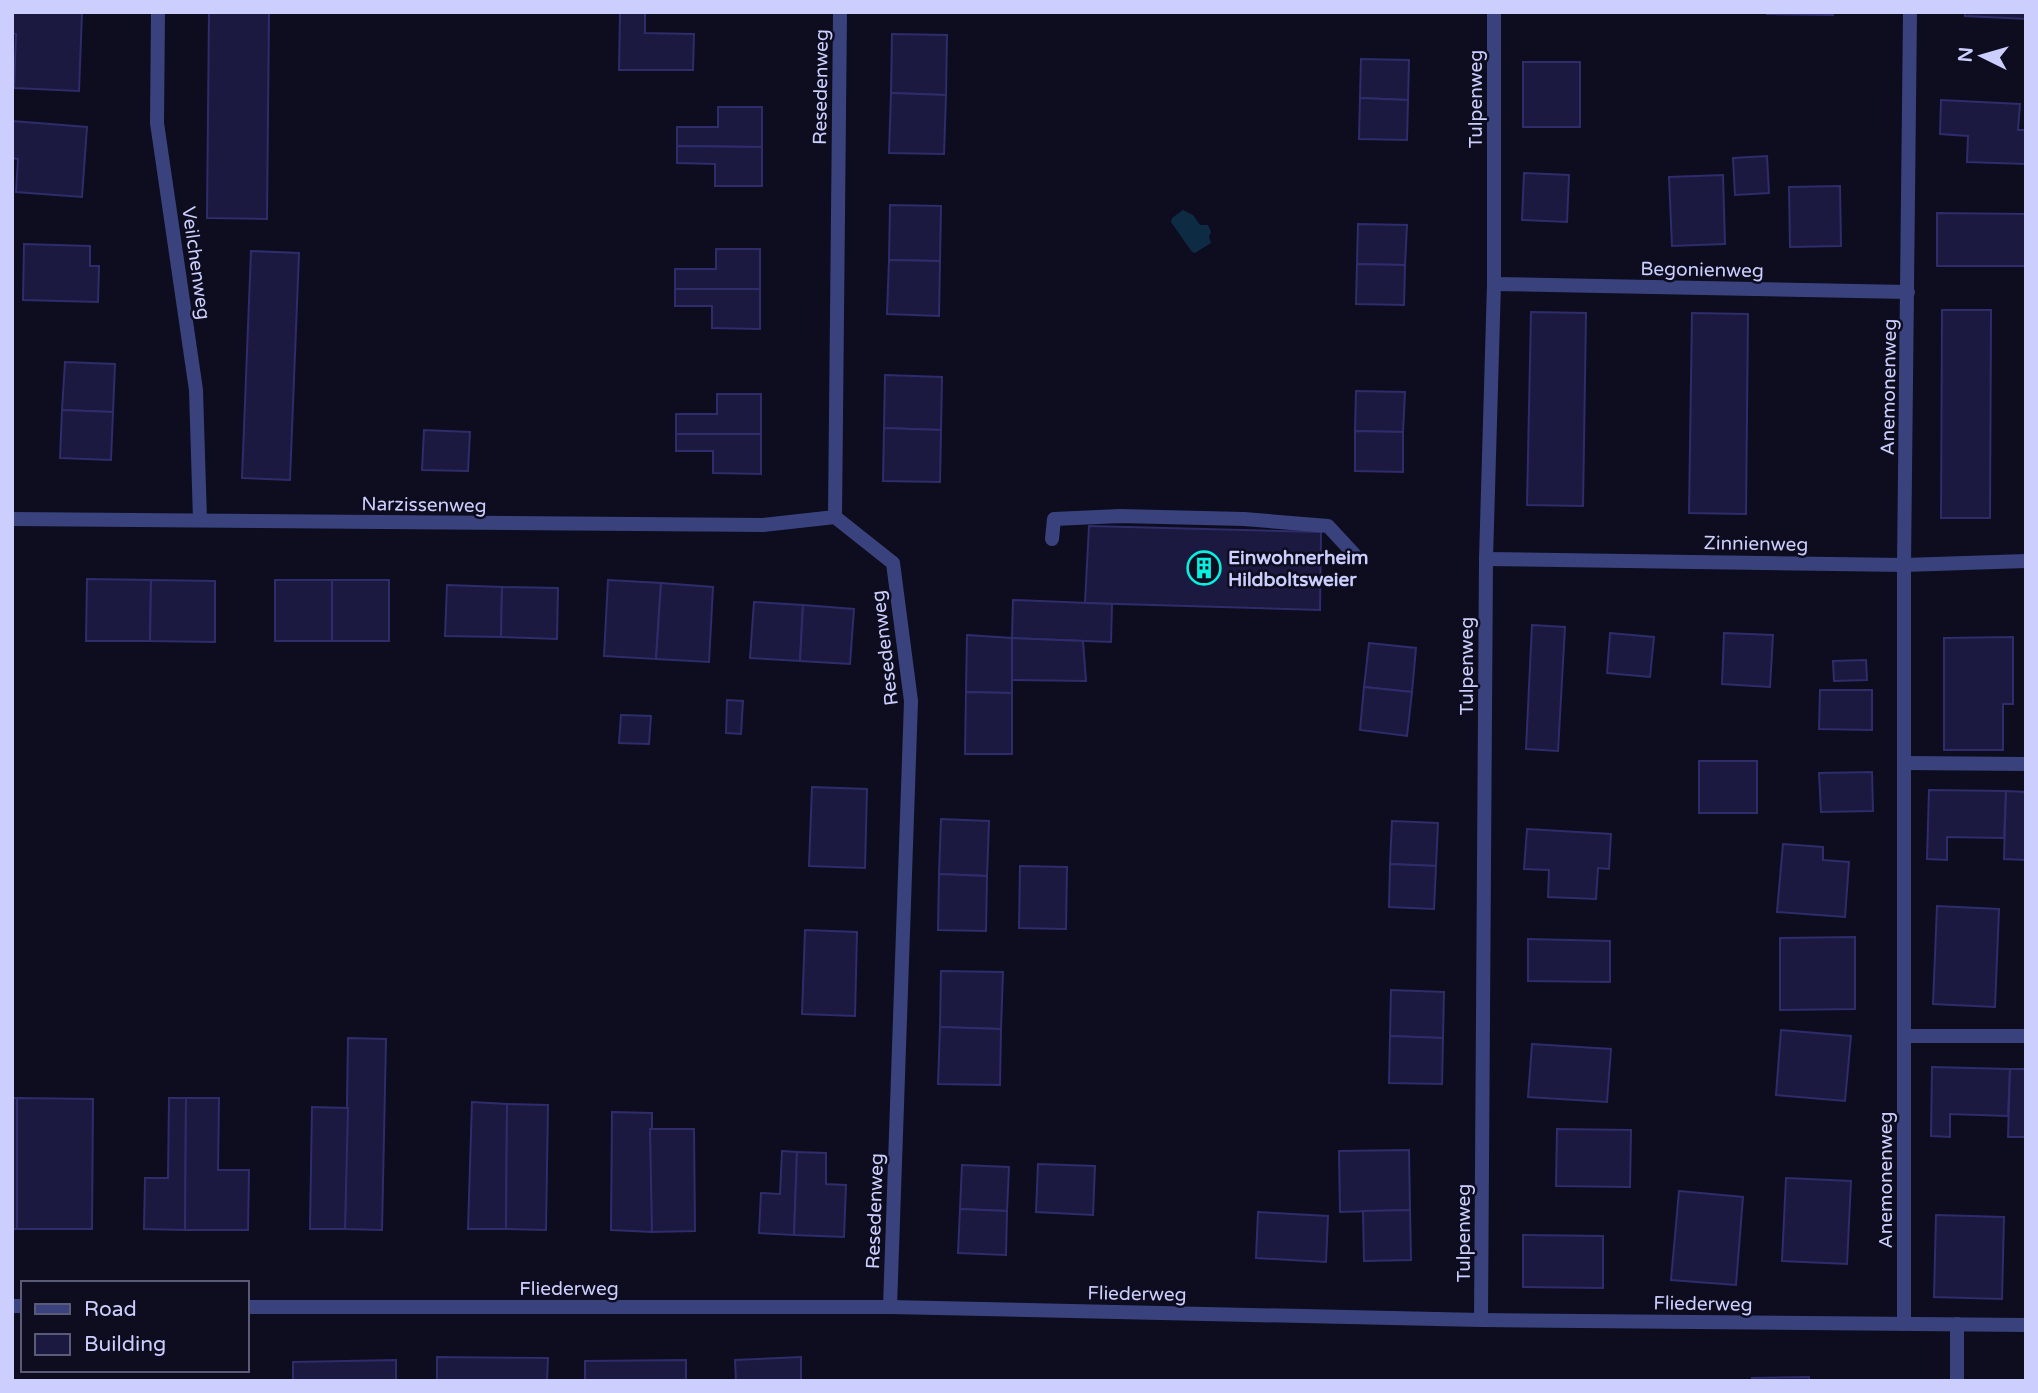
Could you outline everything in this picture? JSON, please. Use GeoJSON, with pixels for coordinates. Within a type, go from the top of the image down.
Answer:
{"type":"FeatureCollection","features":[{"type":"Feature","properties":{"kind":"street","name":"Veilchenweg"},"geometry":{"type":"LineString","coordinates":[[158,12],[157,124],[196,390],[201,520]]}},
{"type":"Feature","properties":{"kind":"street","name":"Resedenweg"},"geometry":{"type":"LineString","coordinates":[[840,12],[835,517],[893,563],[911,701],[890,1307]]}},
{"type":"Feature","properties":{"kind":"street","name":"Tulpenweg"},"geometry":{"type":"LineString","coordinates":[[1481,1320],[1486,559],[1494,284],[1494,12]]}},
{"type":"Feature","properties":{"kind":"street","name":"Anemonenweg"},"geometry":{"type":"LineString","coordinates":[[1904,1324],[1904,565],[1910,12]]}},
{"type":"Feature","properties":{"kind":"street","name":"Begonienweg"},"geometry":{"type":"LineString","coordinates":[[1494,284],[1908,292]]}},
{"type":"Feature","properties":{"kind":"street"},"geometry":{"type":"LineString","coordinates":[[1052,539],[1054,519],[1120,516],[1244,519],[1328,526],[1354,554]]}},
{"type":"Feature","properties":{"kind":"street","name":"Narzissenweg"},"geometry":{"type":"LineString","coordinates":[[12,519],[763,525],[835,517]]}},
{"type":"Feature","properties":{"kind":"street","name":"Zinnienweg"},"geometry":{"type":"LineString","coordinates":[[1486,559],[1904,565],[2026,561]]}},
{"type":"Feature","properties":{"kind":"street"},"geometry":{"type":"LineString","coordinates":[[1904,763],[2026,764]]}},
{"type":"Feature","properties":{"kind":"street"},"geometry":{"type":"LineString","coordinates":[[1904,1036],[2026,1036]]}},
{"type":"Feature","properties":{"kind":"street","name":"Fliederweg"},"geometry":{"type":"LineString","coordinates":[[248,1307],[890,1307],[1481,1320],[2026,1325]]}},
{"type":"Feature","properties":{"kind":"street"},"geometry":{"type":"LineString","coordinates":[[1957,1324],[1957,1381]]}},
{"type":"Feature","properties":{"kind":"water"},"geometry":{"type":"Polygon","coordinates":[[[1183,210],[1193,215],[1200,225],[1208,225],[1211,232],[1211,243],[1195,253],[1171,222],[1172,218],[1183,210]]]}},
{"type":"Feature","properties":{"kind":"building"},"geometry":{"type":"Polygon","coordinates":[[[12,12],[82,12],[79,91],[14,88],[16,34],[12,33],[12,12]]]}},
{"type":"Feature","properties":{"kind":"building"},"geometry":{"type":"Polygon","coordinates":[[[209,12],[269,12],[267,219],[207,218],[209,12]]]}},
{"type":"Feature","properties":{"kind":"building"},"geometry":{"type":"Polygon","coordinates":[[[620,12],[645,12],[645,33],[694,34],[693,70],[619,70],[620,12]]]}},
{"type":"Feature","properties":{"kind":"building"},"geometry":{"type":"Polygon","coordinates":[[[1833,12],[1833,15],[1767,14],[1833,12]]]}},
{"type":"Feature","properties":{"kind":"building"},"geometry":{"type":"Polygon","coordinates":[[[1965,12],[2026,12],[2026,19],[1965,16],[1965,12]]]}},
{"type":"Feature","properties":{"kind":"building"},"geometry":{"type":"Polygon","coordinates":[[[892,34],[947,35],[946,95],[891,93],[892,34]]]}},
{"type":"Feature","properties":{"kind":"building"},"geometry":{"type":"Polygon","coordinates":[[[1361,59],[1409,60],[1408,100],[1360,98],[1361,59]]]}},
{"type":"Feature","properties":{"kind":"building"},"geometry":{"type":"Polygon","coordinates":[[[1523,62],[1580,62],[1580,127],[1523,127],[1523,62]]]}},
{"type":"Feature","properties":{"kind":"building"},"geometry":{"type":"Polygon","coordinates":[[[891,93],[946,95],[944,154],[889,153],[891,93]]]}},
{"type":"Feature","properties":{"kind":"building"},"geometry":{"type":"Polygon","coordinates":[[[1360,98],[1408,100],[1407,140],[1359,139],[1360,98]]]}},
{"type":"Feature","properties":{"kind":"building"},"geometry":{"type":"Polygon","coordinates":[[[1941,100],[2020,104],[2018,130],[2026,130],[2026,164],[1967,162],[1968,136],[1940,134],[1941,100]]]}},
{"type":"Feature","properties":{"kind":"building"},"geometry":{"type":"Polygon","coordinates":[[[718,107],[762,107],[762,147],[677,146],[677,127],[718,127],[718,107]]]}},
{"type":"Feature","properties":{"kind":"building"},"geometry":{"type":"Polygon","coordinates":[[[12,121],[87,127],[82,197],[16,192],[18,159],[12,158],[12,121]]]}},
{"type":"Feature","properties":{"kind":"building"},"geometry":{"type":"Polygon","coordinates":[[[677,146],[762,147],[762,186],[715,186],[715,164],[677,163],[677,146]]]}},
{"type":"Feature","properties":{"kind":"building"},"geometry":{"type":"Polygon","coordinates":[[[1767,156],[1769,193],[1735,195],[1733,158],[1767,156]]]}},
{"type":"Feature","properties":{"kind":"building"},"geometry":{"type":"Polygon","coordinates":[[[1524,173],[1569,175],[1567,222],[1522,220],[1524,173]]]}},
{"type":"Feature","properties":{"kind":"building"},"geometry":{"type":"Polygon","coordinates":[[[1723,175],[1725,244],[1672,246],[1669,177],[1723,175]]]}},
{"type":"Feature","properties":{"kind":"building"},"geometry":{"type":"Polygon","coordinates":[[[1840,186],[1841,246],[1790,247],[1789,187],[1840,186]]]}},
{"type":"Feature","properties":{"kind":"building"},"geometry":{"type":"Polygon","coordinates":[[[890,205],[941,206],[940,261],[889,260],[890,205]]]}},
{"type":"Feature","properties":{"kind":"building"},"geometry":{"type":"Polygon","coordinates":[[[1937,213],[2026,214],[2026,266],[1937,266],[1937,213]]]}},
{"type":"Feature","properties":{"kind":"building"},"geometry":{"type":"Polygon","coordinates":[[[1358,224],[1407,225],[1405,265],[1357,264],[1358,224]]]}},
{"type":"Feature","properties":{"kind":"building"},"geometry":{"type":"Polygon","coordinates":[[[24,244],[90,246],[90,266],[99,266],[98,302],[23,300],[24,244]]]}},
{"type":"Feature","properties":{"kind":"building"},"geometry":{"type":"Polygon","coordinates":[[[716,249],[760,249],[760,289],[675,289],[675,269],[716,269],[716,249]]]}},
{"type":"Feature","properties":{"kind":"building"},"geometry":{"type":"Polygon","coordinates":[[[251,251],[299,253],[290,480],[242,478],[251,251]]]}},
{"type":"Feature","properties":{"kind":"building"},"geometry":{"type":"Polygon","coordinates":[[[889,260],[940,261],[939,316],[887,314],[889,260]]]}},
{"type":"Feature","properties":{"kind":"building"},"geometry":{"type":"Polygon","coordinates":[[[1357,264],[1405,265],[1404,305],[1356,304],[1357,264]]]}},
{"type":"Feature","properties":{"kind":"building"},"geometry":{"type":"Polygon","coordinates":[[[675,289],[760,289],[760,329],[712,328],[712,306],[675,306],[675,289]]]}},
{"type":"Feature","properties":{"kind":"building"},"geometry":{"type":"Polygon","coordinates":[[[1942,310],[1991,310],[1990,518],[1941,518],[1942,310]]]}},
{"type":"Feature","properties":{"kind":"building"},"geometry":{"type":"Polygon","coordinates":[[[1531,312],[1586,313],[1583,506],[1527,505],[1531,312]]]}},
{"type":"Feature","properties":{"kind":"building"},"geometry":{"type":"Polygon","coordinates":[[[1692,313],[1748,314],[1746,514],[1689,513],[1692,313]]]}},
{"type":"Feature","properties":{"kind":"building"},"geometry":{"type":"Polygon","coordinates":[[[65,362],[115,364],[113,412],[62,410],[65,362]]]}},
{"type":"Feature","properties":{"kind":"building"},"geometry":{"type":"Polygon","coordinates":[[[885,375],[942,377],[941,430],[884,428],[885,375]]]}},
{"type":"Feature","properties":{"kind":"building"},"geometry":{"type":"Polygon","coordinates":[[[1356,391],[1405,392],[1403,432],[1355,431],[1356,391]]]}},
{"type":"Feature","properties":{"kind":"building"},"geometry":{"type":"Polygon","coordinates":[[[717,394],[761,394],[761,434],[676,434],[676,414],[717,414],[717,394]]]}},
{"type":"Feature","properties":{"kind":"building"},"geometry":{"type":"Polygon","coordinates":[[[62,410],[113,412],[111,460],[60,458],[62,410]]]}},
{"type":"Feature","properties":{"kind":"building"},"geometry":{"type":"Polygon","coordinates":[[[884,428],[941,430],[940,482],[883,481],[884,428]]]}},
{"type":"Feature","properties":{"kind":"building"},"geometry":{"type":"Polygon","coordinates":[[[424,430],[470,432],[468,471],[422,470],[424,430]]]}},
{"type":"Feature","properties":{"kind":"building"},"geometry":{"type":"Polygon","coordinates":[[[1355,431],[1403,432],[1403,472],[1355,471],[1355,431]]]}},
{"type":"Feature","properties":{"kind":"building"},"geometry":{"type":"Polygon","coordinates":[[[676,434],[761,434],[761,474],[713,473],[713,451],[676,451],[676,434]]]}},
{"type":"Feature","properties":{"kind":"building","name":"Einwohnerheim Hildboltsweier"},"geometry":{"type":"Polygon","coordinates":[[[1089,526],[1321,532],[1320,610],[1085,603],[1089,526]]]}},
{"type":"Feature","properties":{"kind":"building"},"geometry":{"type":"Polygon","coordinates":[[[87,579],[151,580],[150,641],[86,641],[87,579]]]}},
{"type":"Feature","properties":{"kind":"building"},"geometry":{"type":"Polygon","coordinates":[[[151,580],[215,581],[215,642],[150,641],[151,580]]]}},
{"type":"Feature","properties":{"kind":"building"},"geometry":{"type":"Polygon","coordinates":[[[275,580],[332,580],[332,641],[275,641],[275,580]]]}},
{"type":"Feature","properties":{"kind":"building"},"geometry":{"type":"Polygon","coordinates":[[[332,580],[389,580],[389,641],[332,641],[332,580]]]}},
{"type":"Feature","properties":{"kind":"building"},"geometry":{"type":"Polygon","coordinates":[[[608,580],[661,583],[656,659],[604,656],[608,580]]]}},
{"type":"Feature","properties":{"kind":"building"},"geometry":{"type":"Polygon","coordinates":[[[661,583],[713,587],[709,662],[656,659],[661,583]]]}},
{"type":"Feature","properties":{"kind":"building"},"geometry":{"type":"Polygon","coordinates":[[[447,585],[502,587],[501,637],[445,636],[447,585]]]}},
{"type":"Feature","properties":{"kind":"building"},"geometry":{"type":"Polygon","coordinates":[[[502,587],[558,588],[557,639],[501,637],[502,587]]]}},
{"type":"Feature","properties":{"kind":"building"},"geometry":{"type":"Polygon","coordinates":[[[1013,600],[1112,604],[1111,642],[1012,638],[1013,600]]]}},
{"type":"Feature","properties":{"kind":"building"},"geometry":{"type":"Polygon","coordinates":[[[754,602],[803,605],[800,661],[750,658],[754,602]]]}},
{"type":"Feature","properties":{"kind":"building"},"geometry":{"type":"Polygon","coordinates":[[[803,605],[854,609],[850,664],[800,661],[803,605]]]}},
{"type":"Feature","properties":{"kind":"building"},"geometry":{"type":"Polygon","coordinates":[[[1532,625],[1565,627],[1558,751],[1526,749],[1532,625]]]}},
{"type":"Feature","properties":{"kind":"building"},"geometry":{"type":"Polygon","coordinates":[[[1610,633],[1654,637],[1650,677],[1607,673],[1610,633]]]}},
{"type":"Feature","properties":{"kind":"building"},"geometry":{"type":"Polygon","coordinates":[[[1724,633],[1773,635],[1770,687],[1722,684],[1724,633]]]}},
{"type":"Feature","properties":{"kind":"building"},"geometry":{"type":"Polygon","coordinates":[[[967,635],[1012,638],[1012,693],[966,692],[967,635]]]}},
{"type":"Feature","properties":{"kind":"building"},"geometry":{"type":"Polygon","coordinates":[[[2013,637],[2013,704],[2003,704],[2003,750],[1944,750],[1944,638],[2013,637]]]}},
{"type":"Feature","properties":{"kind":"building"},"geometry":{"type":"Polygon","coordinates":[[[1012,638],[1083,641],[1086,681],[1012,680],[1012,638]]]}},
{"type":"Feature","properties":{"kind":"building"},"geometry":{"type":"Polygon","coordinates":[[[1369,643],[1416,648],[1412,692],[1364,687],[1369,643]]]}},
{"type":"Feature","properties":{"kind":"building"},"geometry":{"type":"Polygon","coordinates":[[[1866,660],[1867,680],[1834,681],[1833,661],[1866,660]]]}},
{"type":"Feature","properties":{"kind":"building"},"geometry":{"type":"Polygon","coordinates":[[[1364,687],[1412,692],[1407,736],[1360,730],[1364,687]]]}},
{"type":"Feature","properties":{"kind":"building"},"geometry":{"type":"Polygon","coordinates":[[[1820,690],[1872,690],[1872,730],[1819,729],[1820,690]]]}},
{"type":"Feature","properties":{"kind":"building"},"geometry":{"type":"Polygon","coordinates":[[[966,692],[1012,693],[1012,754],[965,754],[966,692]]]}},
{"type":"Feature","properties":{"kind":"building"},"geometry":{"type":"Polygon","coordinates":[[[727,700],[743,701],[741,734],[726,733],[727,700]]]}},
{"type":"Feature","properties":{"kind":"building"},"geometry":{"type":"Polygon","coordinates":[[[621,715],[651,716],[649,744],[619,743],[621,715]]]}},
{"type":"Feature","properties":{"kind":"building"},"geometry":{"type":"Polygon","coordinates":[[[1699,761],[1757,761],[1757,813],[1699,813],[1699,761]]]}},
{"type":"Feature","properties":{"kind":"building"},"geometry":{"type":"Polygon","coordinates":[[[1872,772],[1873,811],[1821,812],[1819,773],[1872,772]]]}},
{"type":"Feature","properties":{"kind":"building"},"geometry":{"type":"Polygon","coordinates":[[[812,787],[867,789],[865,868],[809,866],[812,787]]]}},
{"type":"Feature","properties":{"kind":"building"},"geometry":{"type":"Polygon","coordinates":[[[1929,790],[2006,791],[2004,838],[1947,837],[1947,860],[1927,859],[1929,790]]]}},
{"type":"Feature","properties":{"kind":"building"},"geometry":{"type":"Polygon","coordinates":[[[2006,791],[2026,792],[2026,860],[2004,859],[2006,791]]]}},
{"type":"Feature","properties":{"kind":"building"},"geometry":{"type":"Polygon","coordinates":[[[941,819],[989,821],[987,876],[939,874],[941,819]]]}},
{"type":"Feature","properties":{"kind":"building"},"geometry":{"type":"Polygon","coordinates":[[[1392,821],[1438,823],[1436,866],[1390,864],[1392,821]]]}},
{"type":"Feature","properties":{"kind":"building"},"geometry":{"type":"Polygon","coordinates":[[[1527,829],[1611,834],[1609,869],[1598,868],[1596,899],[1548,897],[1549,870],[1524,869],[1527,829]]]}},
{"type":"Feature","properties":{"kind":"building"},"geometry":{"type":"Polygon","coordinates":[[[1783,844],[1823,847],[1823,860],[1849,862],[1845,917],[1777,912],[1783,844]]]}},
{"type":"Feature","properties":{"kind":"building"},"geometry":{"type":"Polygon","coordinates":[[[1390,864],[1436,866],[1434,909],[1389,907],[1390,864]]]}},
{"type":"Feature","properties":{"kind":"building"},"geometry":{"type":"Polygon","coordinates":[[[1020,866],[1067,867],[1066,929],[1019,928],[1020,866]]]}},
{"type":"Feature","properties":{"kind":"building"},"geometry":{"type":"Polygon","coordinates":[[[939,874],[987,876],[986,931],[938,930],[939,874]]]}},
{"type":"Feature","properties":{"kind":"building"},"geometry":{"type":"Polygon","coordinates":[[[1937,906],[1999,909],[1995,1007],[1933,1004],[1937,906]]]}},
{"type":"Feature","properties":{"kind":"building"},"geometry":{"type":"Polygon","coordinates":[[[805,930],[857,932],[855,1016],[802,1014],[805,930]]]}},
{"type":"Feature","properties":{"kind":"building"},"geometry":{"type":"Polygon","coordinates":[[[1855,937],[1855,1009],[1780,1010],[1780,938],[1855,937]]]}},
{"type":"Feature","properties":{"kind":"building"},"geometry":{"type":"Polygon","coordinates":[[[1528,939],[1610,941],[1610,982],[1528,981],[1528,939]]]}},
{"type":"Feature","properties":{"kind":"building"},"geometry":{"type":"Polygon","coordinates":[[[941,971],[1003,972],[1001,1029],[940,1027],[941,971]]]}},
{"type":"Feature","properties":{"kind":"building"},"geometry":{"type":"Polygon","coordinates":[[[1391,990],[1444,992],[1443,1038],[1390,1036],[1391,990]]]}},
{"type":"Feature","properties":{"kind":"building"},"geometry":{"type":"Polygon","coordinates":[[[940,1027],[1001,1029],[1000,1085],[938,1084],[940,1027]]]}},
{"type":"Feature","properties":{"kind":"building"},"geometry":{"type":"Polygon","coordinates":[[[1781,1030],[1851,1036],[1845,1101],[1776,1095],[1781,1030]]]}},
{"type":"Feature","properties":{"kind":"building"},"geometry":{"type":"Polygon","coordinates":[[[1390,1036],[1443,1038],[1442,1084],[1389,1083],[1390,1036]]]}},
{"type":"Feature","properties":{"kind":"building"},"geometry":{"type":"Polygon","coordinates":[[[348,1038],[386,1039],[382,1230],[345,1229],[348,1038]]]}},
{"type":"Feature","properties":{"kind":"building"},"geometry":{"type":"Polygon","coordinates":[[[1532,1044],[1611,1049],[1607,1102],[1528,1097],[1532,1044]]]}},
{"type":"Feature","properties":{"kind":"building"},"geometry":{"type":"Polygon","coordinates":[[[1932,1067],[2010,1069],[2008,1116],[1950,1114],[1950,1137],[1931,1136],[1932,1067]]]}},
{"type":"Feature","properties":{"kind":"building"},"geometry":{"type":"Polygon","coordinates":[[[2010,1069],[2026,1069],[2026,1137],[2008,1137],[2010,1069]]]}},
{"type":"Feature","properties":{"kind":"building"},"geometry":{"type":"Polygon","coordinates":[[[12,1098],[17,1098],[17,1229],[12,1229],[12,1098]]]}},
{"type":"Feature","properties":{"kind":"building"},"geometry":{"type":"Polygon","coordinates":[[[17,1098],[93,1099],[92,1229],[17,1229],[17,1098]]]}},
{"type":"Feature","properties":{"kind":"building"},"geometry":{"type":"Polygon","coordinates":[[[169,1098],[186,1098],[185,1230],[144,1229],[145,1178],[168,1178],[169,1098]]]}},
{"type":"Feature","properties":{"kind":"building"},"geometry":{"type":"Polygon","coordinates":[[[186,1098],[219,1098],[218,1170],[249,1170],[248,1230],[185,1230],[186,1098]]]}},
{"type":"Feature","properties":{"kind":"building"},"geometry":{"type":"Polygon","coordinates":[[[472,1102],[507,1104],[506,1229],[468,1229],[472,1102]]]}},
{"type":"Feature","properties":{"kind":"building"},"geometry":{"type":"Polygon","coordinates":[[[507,1104],[548,1105],[546,1230],[506,1229],[507,1104]]]}},
{"type":"Feature","properties":{"kind":"building"},"geometry":{"type":"Polygon","coordinates":[[[312,1107],[348,1108],[345,1229],[310,1229],[312,1107]]]}},
{"type":"Feature","properties":{"kind":"building"},"geometry":{"type":"Polygon","coordinates":[[[612,1112],[652,1113],[652,1232],[611,1230],[612,1112]]]}},
{"type":"Feature","properties":{"kind":"building"},"geometry":{"type":"Polygon","coordinates":[[[650,1129],[694,1129],[695,1231],[652,1232],[650,1129]]]}},
{"type":"Feature","properties":{"kind":"building"},"geometry":{"type":"Polygon","coordinates":[[[1557,1129],[1631,1130],[1630,1187],[1556,1186],[1557,1129]]]}},
{"type":"Feature","properties":{"kind":"building"},"geometry":{"type":"Polygon","coordinates":[[[1409,1150],[1410,1210],[1340,1212],[1339,1151],[1409,1150]]]}},
{"type":"Feature","properties":{"kind":"building"},"geometry":{"type":"Polygon","coordinates":[[[782,1151],[797,1152],[794,1235],[759,1233],[761,1193],[780,1194],[782,1151]]]}},
{"type":"Feature","properties":{"kind":"building"},"geometry":{"type":"Polygon","coordinates":[[[797,1152],[826,1153],[826,1184],[846,1185],[844,1237],[794,1235],[797,1152]]]}},
{"type":"Feature","properties":{"kind":"building"},"geometry":{"type":"Polygon","coordinates":[[[1038,1164],[1095,1166],[1093,1215],[1036,1212],[1038,1164]]]}},
{"type":"Feature","properties":{"kind":"building"},"geometry":{"type":"Polygon","coordinates":[[[962,1165],[1009,1167],[1007,1211],[960,1209],[962,1165]]]}},
{"type":"Feature","properties":{"kind":"building"},"geometry":{"type":"Polygon","coordinates":[[[1786,1178],[1851,1181],[1847,1264],[1782,1261],[1786,1178]]]}},
{"type":"Feature","properties":{"kind":"building"},"geometry":{"type":"Polygon","coordinates":[[[1679,1191],[1743,1197],[1736,1285],[1671,1280],[1679,1191]]]}},
{"type":"Feature","properties":{"kind":"building"},"geometry":{"type":"Polygon","coordinates":[[[960,1209],[1007,1211],[1006,1255],[958,1253],[960,1209]]]}},
{"type":"Feature","properties":{"kind":"building"},"geometry":{"type":"Polygon","coordinates":[[[1410,1210],[1411,1260],[1364,1261],[1363,1211],[1410,1210]]]}},
{"type":"Feature","properties":{"kind":"building"},"geometry":{"type":"Polygon","coordinates":[[[1258,1212],[1328,1216],[1326,1262],[1256,1258],[1258,1212]]]}},
{"type":"Feature","properties":{"kind":"building"},"geometry":{"type":"Polygon","coordinates":[[[1936,1215],[2004,1217],[2002,1299],[1934,1297],[1936,1215]]]}},
{"type":"Feature","properties":{"kind":"building"},"geometry":{"type":"Polygon","coordinates":[[[1523,1235],[1603,1236],[1603,1288],[1523,1287],[1523,1235]]]}},
{"type":"Feature","properties":{"kind":"building"},"geometry":{"type":"Polygon","coordinates":[[[437,1357],[548,1358],[547,1381],[437,1381],[437,1357]]]}},
{"type":"Feature","properties":{"kind":"building"},"geometry":{"type":"Polygon","coordinates":[[[801,1357],[801,1381],[736,1381],[735,1360],[801,1357]]]}},
{"type":"Feature","properties":{"kind":"building"},"geometry":{"type":"Polygon","coordinates":[[[396,1360],[396,1381],[293,1381],[293,1362],[396,1360]]]}},
{"type":"Feature","properties":{"kind":"building"},"geometry":{"type":"Polygon","coordinates":[[[686,1360],[686,1381],[585,1381],[585,1361],[686,1360]]]}},
{"type":"Feature","properties":{"kind":"building"},"geometry":{"type":"Polygon","coordinates":[[[1809,1377],[1809,1381],[1752,1381],[1752,1378],[1809,1377]]]}},
{"type":"Feature","properties":{"kind":"place","name":"Einwohnerheim Hildboltsweier"},"geometry":{"type":"Point","coordinates":[1204,568]}}]}
